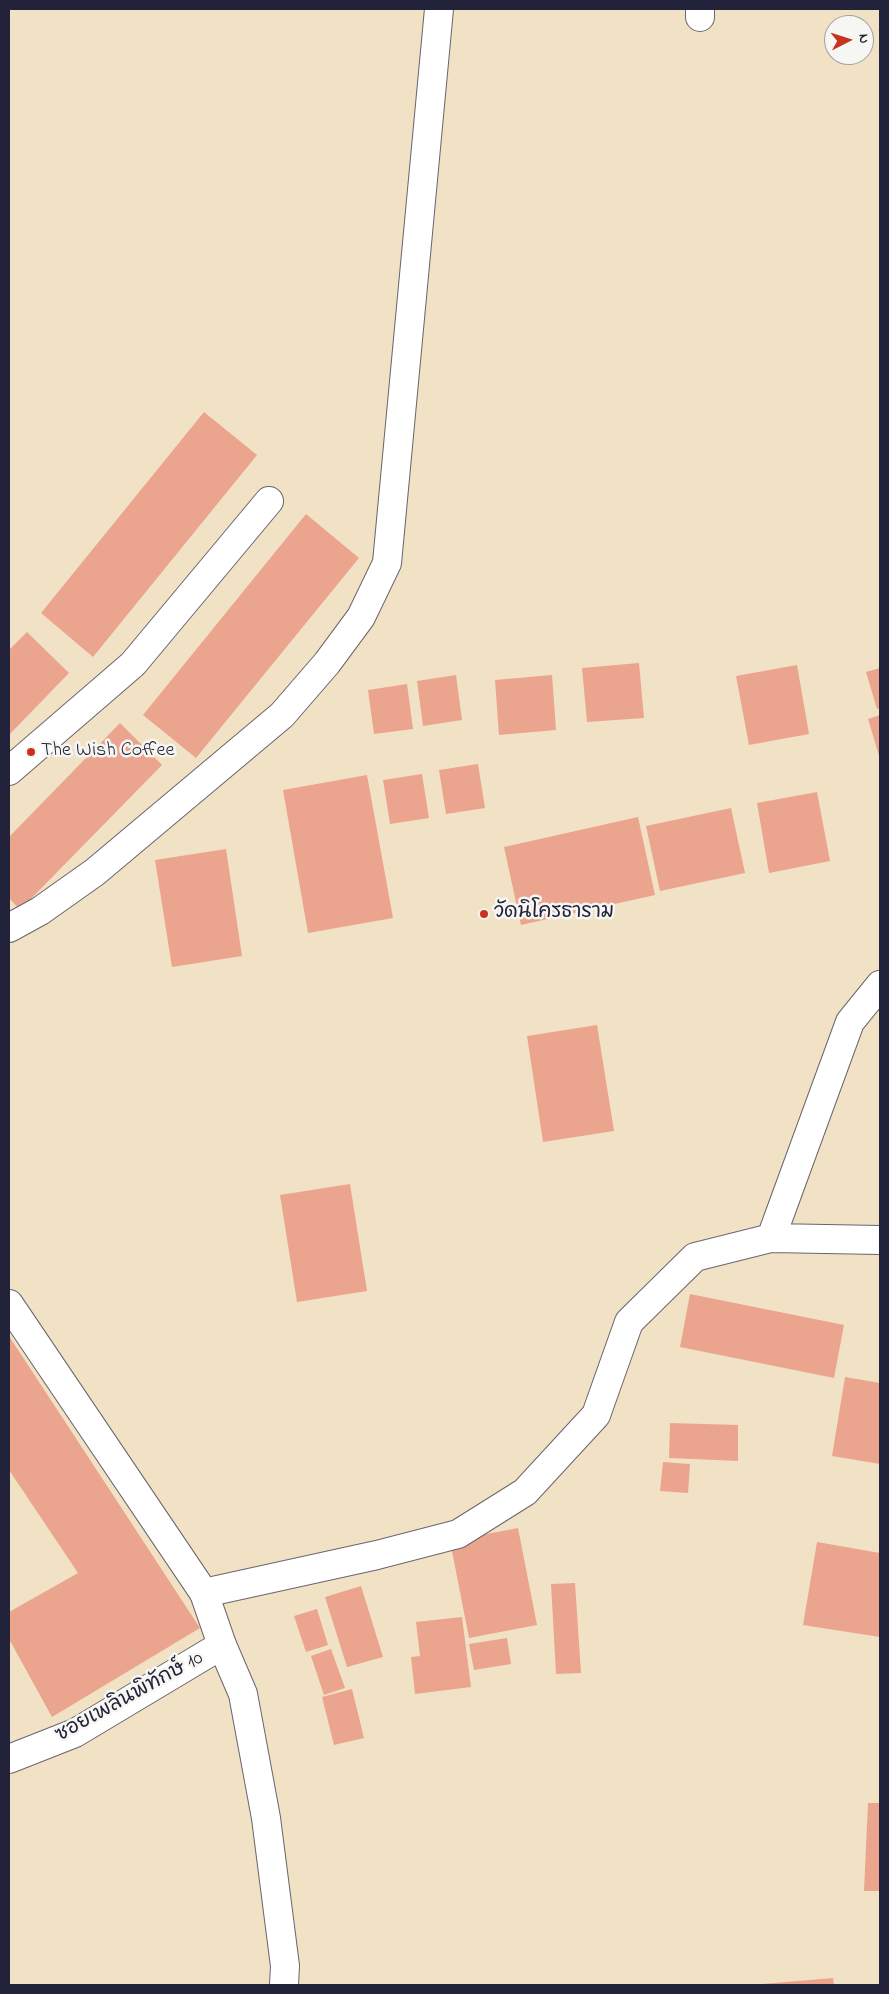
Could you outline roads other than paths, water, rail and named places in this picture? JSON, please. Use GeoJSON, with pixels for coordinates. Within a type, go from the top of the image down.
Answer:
{"type":"FeatureCollection","features":[{"type":"Feature","properties":{"kind":"street"},"geometry":{"type":"LineString","coordinates":[[9,928],[40,911],[95,872],[282,715],[327,663],[361,618],[387,563],[439,9]]}},
{"type":"Feature","properties":{"kind":"street"},"geometry":{"type":"LineString","coordinates":[[9,770],[133,664],[269,501]]}},
{"type":"Feature","properties":{"kind":"street"},"geometry":{"type":"LineString","coordinates":[[770,1238],[850,1022],[880,984]]}},
{"type":"Feature","properties":{"kind":"street"},"geometry":{"type":"LineString","coordinates":[[204,1593],[377,1555],[458,1534],[525,1492],[596,1414],[629,1322],[695,1257],[770,1238],[880,1240]]}},
{"type":"Feature","properties":{"kind":"street"},"geometry":{"type":"LineString","coordinates":[[9,1304],[204,1593],[222,1646],[243,1694],[266,1818],[285,1966],[284,1985]]}},
{"type":"Feature","properties":{"kind":"street","name":"ซอยเพลินพิทักษ์ 10"},"geometry":{"type":"LineString","coordinates":[[9,1759],[75,1733],[222,1646]]}},
{"type":"Feature","properties":{"kind":"place","name":"The Wish Coffee"},"geometry":{"type":"Point","coordinates":[31,752]}},
{"type":"Feature","properties":{"kind":"place","name":"วัดนิโครธาราม"},"geometry":{"type":"Point","coordinates":[484,914]}}]}
